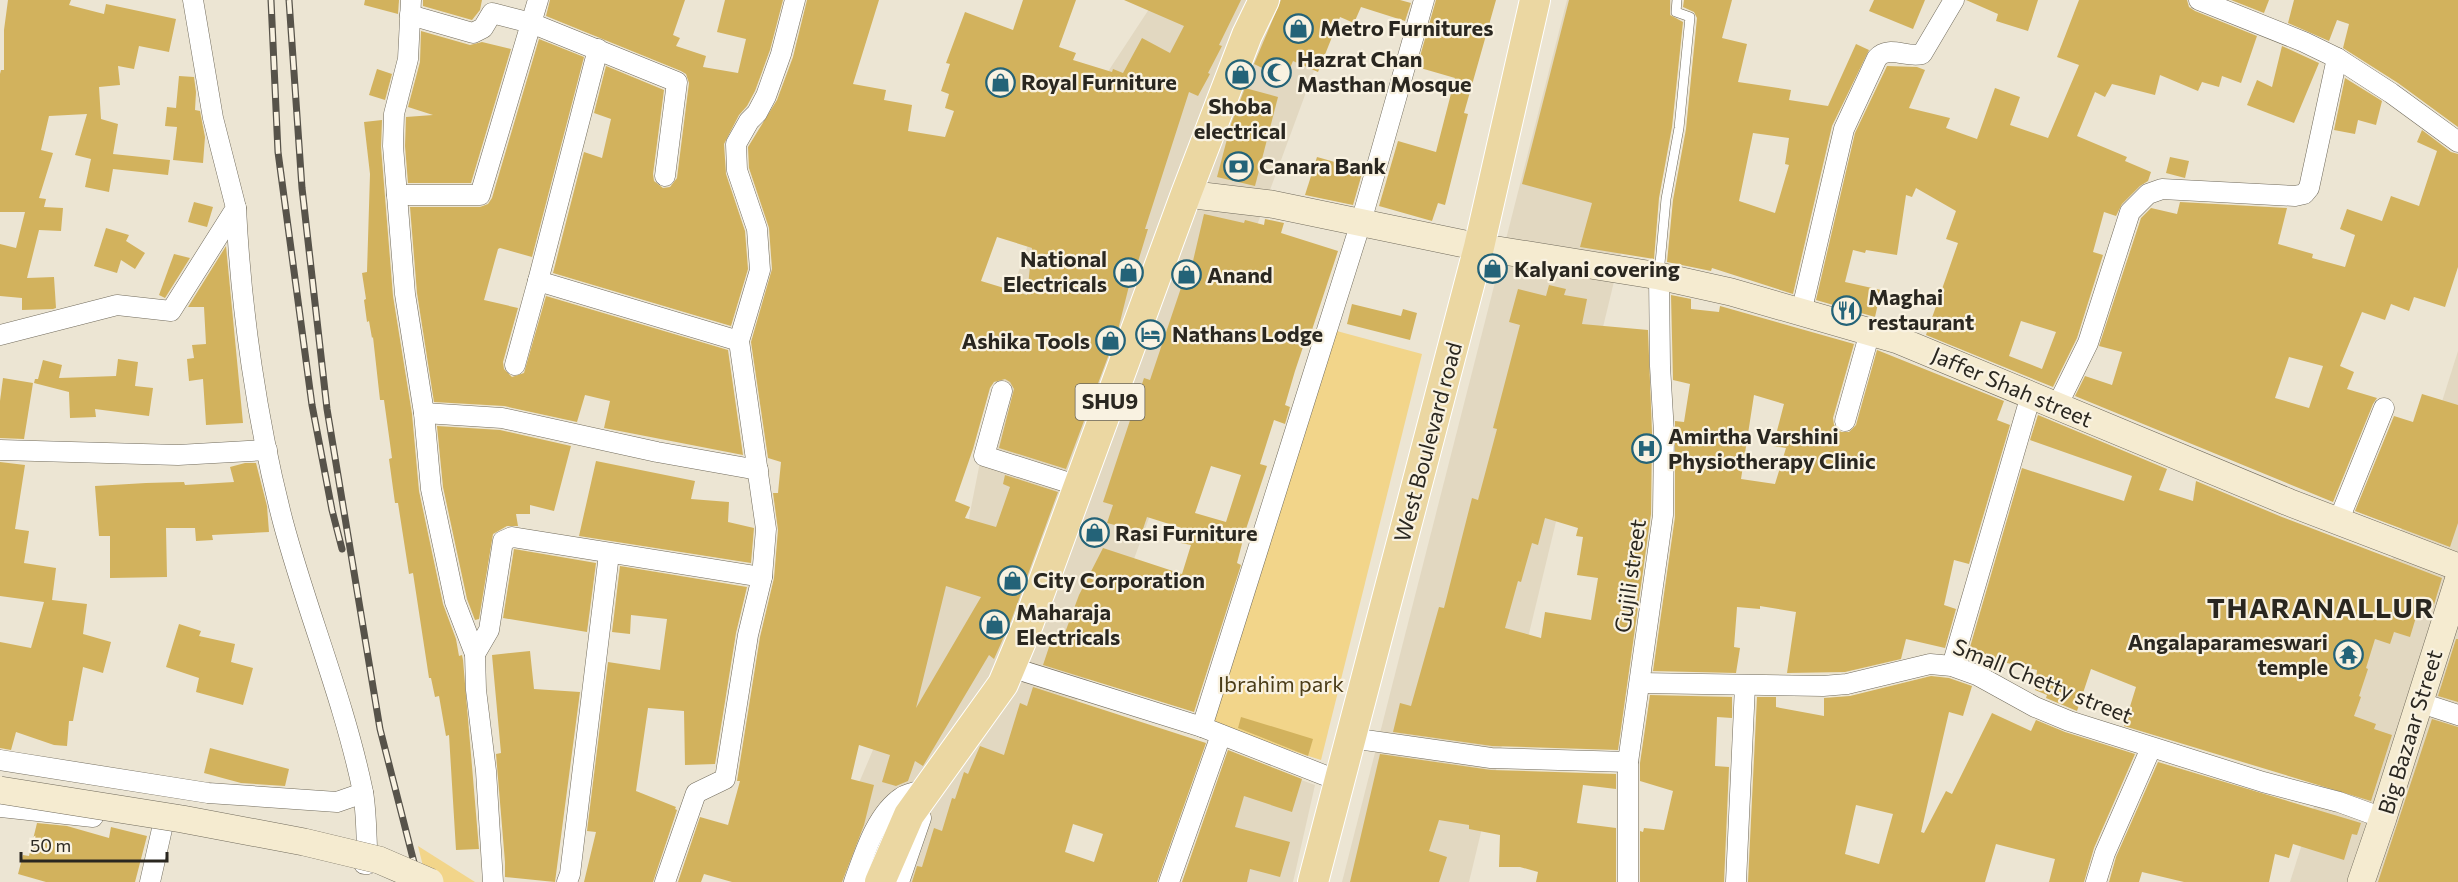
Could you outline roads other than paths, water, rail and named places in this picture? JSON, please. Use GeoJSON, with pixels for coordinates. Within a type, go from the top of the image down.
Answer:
{"type":"FeatureCollection","features":[{"type":"Feature","properties":{"kind":"main road","name":"SHU9"},"geometry":{"type":"LineString","coordinates":[[880,882],[909,815],[1003,684],[1079,486],[1186,194],[1247,35],[1264,0]]}},
{"type":"Feature","properties":{"kind":"main road","name":"West Boulevard road"},"geometry":{"type":"LineString","coordinates":[[1313,882],[1479,247],[1535,0]]}},
{"type":"Feature","properties":{"kind":"street"},"geometry":{"type":"LineString","coordinates":[[0,807],[104,818],[368,864],[363,793],[329,667],[283,523],[267,450],[240,282],[236,208],[213,118],[194,0]]}},
{"type":"Feature","properties":{"kind":"street"},"geometry":{"type":"LineString","coordinates":[[397,195],[480,195],[538,0]]}},
{"type":"Feature","properties":{"kind":"street"},"geometry":{"type":"LineString","coordinates":[[665,882],[696,792],[725,778],[748,635],[762,577],[766,529],[739,341],[760,270],[757,229],[737,170],[736,144],[749,121],[758,113],[766,96],[781,54],[795,0]]}},
{"type":"Feature","properties":{"kind":"street"},"geometry":{"type":"LineString","coordinates":[[1202,727],[1361,222],[1424,0]]}},
{"type":"Feature","properties":{"kind":"street"},"geometry":{"type":"LineString","coordinates":[[1801,313],[1844,129],[1877,58],[1882,52],[1887,51],[1914,56],[1922,54],[1953,0]]}},
{"type":"Feature","properties":{"kind":"street"},"geometry":{"type":"LineString","coordinates":[[2199,0],[2304,42],[2337,58],[2391,93],[2458,142]]}},
{"type":"Feature","properties":{"kind":"street"},"geometry":{"type":"LineString","coordinates":[[493,882],[486,771],[476,690],[475,654],[455,602],[431,489],[424,413],[405,294],[393,146],[394,114],[408,59],[410,7],[473,33],[483,28],[492,13],[531,23],[677,82],[665,176]]}},
{"type":"Feature","properties":{"kind":"street"},"geometry":{"type":"LineString","coordinates":[[516,364],[598,49]]}},
{"type":"Feature","properties":{"kind":"street"},"geometry":{"type":"LineString","coordinates":[[2057,406],[2088,344],[2130,212],[2148,194],[2162,189],[2295,196],[2304,194],[2309,188],[2337,58]]}},
{"type":"Feature","properties":{"kind":"street","name":"Jaffer Shah street"},"geometry":{"type":"LineString","coordinates":[[1186,194],[1271,204],[1479,247],[1659,276],[1731,292],[1870,332],[1908,344],[2338,522],[2458,567]]}},
{"type":"Feature","properties":{"kind":"street"},"geometry":{"type":"LineString","coordinates":[[0,335],[117,305],[171,311],[236,208]]}},
{"type":"Feature","properties":{"kind":"street","name":"Gujili street"},"geometry":{"type":"LineString","coordinates":[[1628,882],[1628,762],[1662,515],[1664,433],[1660,366],[1659,276]]}},
{"type":"Feature","properties":{"kind":"street"},"geometry":{"type":"LineString","coordinates":[[538,281],[739,341]]}},
{"type":"Feature","properties":{"kind":"street"},"geometry":{"type":"LineString","coordinates":[[1845,421],[1870,332]]}},
{"type":"Feature","properties":{"kind":"street"},"geometry":{"type":"LineString","coordinates":[[1002,391],[984,456],[1079,486]]}},
{"type":"Feature","properties":{"kind":"street"},"geometry":{"type":"LineString","coordinates":[[1952,666],[2031,395]]}},
{"type":"Feature","properties":{"kind":"street"},"geometry":{"type":"LineString","coordinates":[[2338,522],[2384,408]]}},
{"type":"Feature","properties":{"kind":"street"},"geometry":{"type":"LineString","coordinates":[[424,413],[502,418],[657,452],[758,470]]}},
{"type":"Feature","properties":{"kind":"street"},"geometry":{"type":"LineString","coordinates":[[0,450],[178,455],[267,450]]}},
{"type":"Feature","properties":{"kind":"street"},"geometry":{"type":"LineString","coordinates":[[475,654],[489,630],[503,541],[512,537],[762,577]]}},
{"type":"Feature","properties":{"kind":"street"},"geometry":{"type":"LineString","coordinates":[[567,882],[570,874],[609,554]]}},
{"type":"Feature","properties":{"kind":"street","name":"Big Bazaar Street"},"geometry":{"type":"LineString","coordinates":[[2361,882],[2458,581]]}},
{"type":"Feature","properties":{"kind":"street","name":"Small Chetty street"},"geometry":{"type":"LineString","coordinates":[[1640,683],[1823,686],[1847,684],[1930,664],[1952,666],[1977,675],[2043,711],[2151,748],[2339,802],[2383,819]]}},
{"type":"Feature","properties":{"kind":"street"},"geometry":{"type":"LineString","coordinates":[[1010,667],[1202,727],[1339,781]]}},
{"type":"Feature","properties":{"kind":"street"},"geometry":{"type":"LineString","coordinates":[[1736,882],[1745,686]]}},
{"type":"Feature","properties":{"kind":"street"},"geometry":{"type":"LineString","coordinates":[[2418,702],[2458,715]]}},
{"type":"Feature","properties":{"kind":"street"},"geometry":{"type":"LineString","coordinates":[[1169,882],[1221,735]]}},
{"type":"Feature","properties":{"kind":"street"},"geometry":{"type":"LineString","coordinates":[[1351,738],[1491,758],[1628,762]]}},
{"type":"Feature","properties":{"kind":"street"},"geometry":{"type":"LineString","coordinates":[[2096,882],[2105,853],[2151,748]]}},
{"type":"Feature","properties":{"kind":"street"},"geometry":{"type":"LineString","coordinates":[[0,760],[208,793],[337,802],[363,793]]}},
{"type":"Feature","properties":{"kind":"street"},"geometry":{"type":"LineString","coordinates":[[854,882],[875,831],[887,812],[903,796],[929,789]]}},
{"type":"Feature","properties":{"kind":"street"},"geometry":{"type":"LineString","coordinates":[[899,882],[929,789]]}},
{"type":"Feature","properties":{"kind":"street"},"geometry":{"type":"LineString","coordinates":[[0,790],[182,819],[304,842],[379,860],[430,882]]}},
{"type":"Feature","properties":{"kind":"street"},"geometry":{"type":"LineString","coordinates":[[150,882],[162,829]]}},
{"type":"Feature","properties":{"kind":"lane"},"geometry":{"type":"LineString","coordinates":[[1659,276],[1666,199],[1679,128],[1690,17],[1676,12],[1677,0]]}},
{"type":"Feature","properties":{"kind":"railway"},"geometry":{"type":"LineString","coordinates":[[271,0],[278,152],[312,405],[332,510],[342,549]]}},
{"type":"Feature","properties":{"kind":"railway"},"geometry":{"type":"LineString","coordinates":[[289,0],[302,188],[327,409],[380,729],[419,882]]}},
{"type":"Feature","properties":{"kind":"place","name":"Metro Furnitures"},"geometry":{"type":"Point","coordinates":[1299,28]}},
{"type":"Feature","properties":{"kind":"place","name":"Hazrat Chan Masthan Mosque"},"geometry":{"type":"Point","coordinates":[1276,72]}},
{"type":"Feature","properties":{"kind":"place","name":"Shoba electrical"},"geometry":{"type":"Point","coordinates":[1240,74]}},
{"type":"Feature","properties":{"kind":"place","name":"Royal Furniture"},"geometry":{"type":"Point","coordinates":[1000,82]}},
{"type":"Feature","properties":{"kind":"place","name":"Canara Bank"},"geometry":{"type":"Point","coordinates":[1238,166]}},
{"type":"Feature","properties":{"kind":"place","name":"Kalyani covering"},"geometry":{"type":"Point","coordinates":[1493,269]}},
{"type":"Feature","properties":{"kind":"place","name":"National Electricals"},"geometry":{"type":"Point","coordinates":[1128,272]}},
{"type":"Feature","properties":{"kind":"place","name":"Anand"},"geometry":{"type":"Point","coordinates":[1186,275]}},
{"type":"Feature","properties":{"kind":"place","name":"Maghai restaurant"},"geometry":{"type":"Point","coordinates":[1847,310]}},
{"type":"Feature","properties":{"kind":"place","name":"Nathans Lodge"},"geometry":{"type":"Point","coordinates":[1151,334]}},
{"type":"Feature","properties":{"kind":"place","name":"Ashika Tools"},"geometry":{"type":"Point","coordinates":[1111,341]}},
{"type":"Feature","properties":{"kind":"place","name":"Amirtha Varshini Physiotherapy Clinic"},"geometry":{"type":"Point","coordinates":[1647,449]}},
{"type":"Feature","properties":{"kind":"place","name":"Rasi Furniture"},"geometry":{"type":"Point","coordinates":[1094,533]}},
{"type":"Feature","properties":{"kind":"place","name":"City Corporation"},"geometry":{"type":"Point","coordinates":[1012,580]}},
{"type":"Feature","properties":{"kind":"place","name":"Maharaja Electricals"},"geometry":{"type":"Point","coordinates":[995,625]}},
{"type":"Feature","properties":{"kind":"place","name":"Angalaparameswari temple"},"geometry":{"type":"Point","coordinates":[2349,655]}},
{"type":"Feature","properties":{"kind":"district","name":"THARANALLUR"},"geometry":{"type":"Point","coordinates":[2321,608]}},
{"type":"Feature","properties":{"kind":"park label","name":"Ibrahim park"},"geometry":{"type":"Point","coordinates":[1281,684]}}]}
